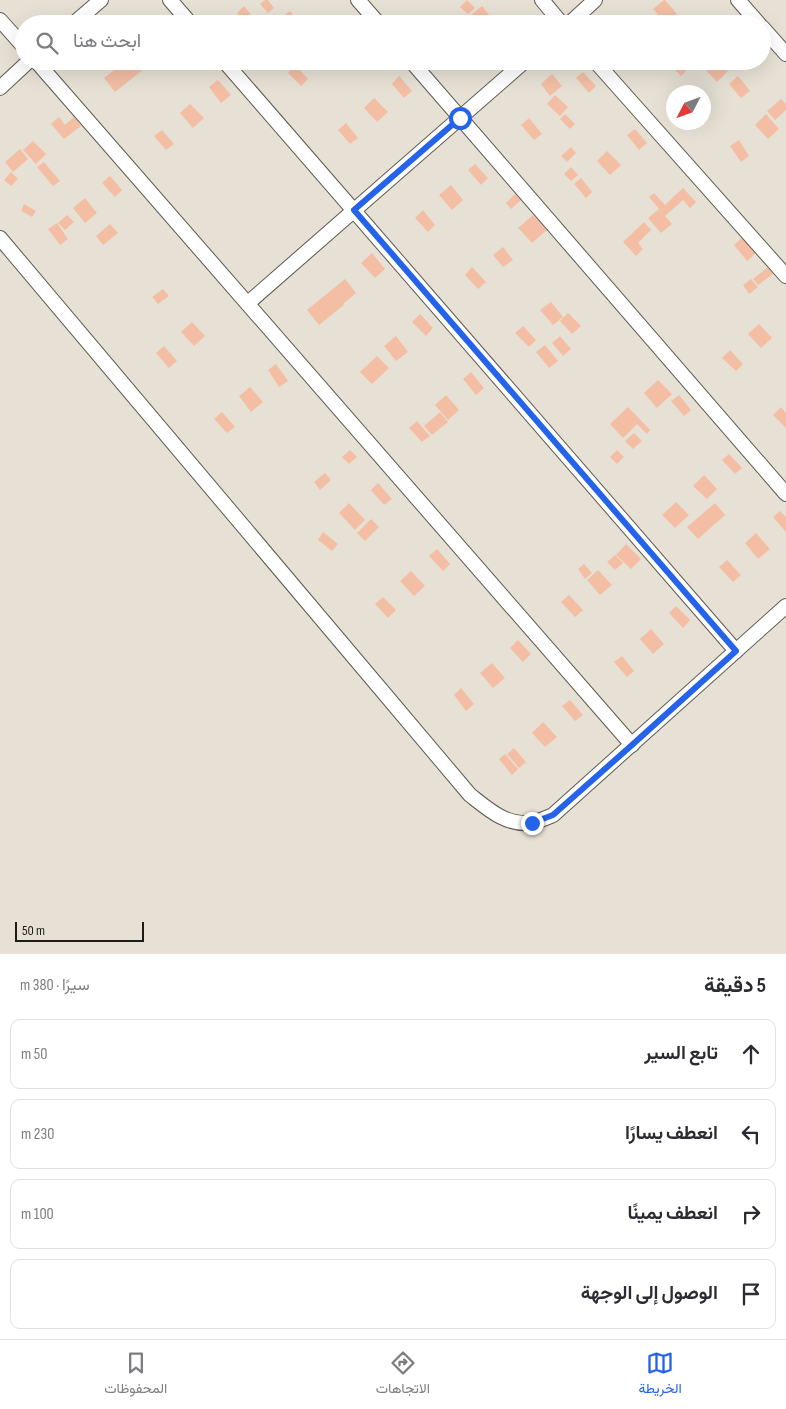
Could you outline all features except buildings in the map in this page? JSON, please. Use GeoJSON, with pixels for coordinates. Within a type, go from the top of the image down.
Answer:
{"type":"FeatureCollection","features":[{"type":"Feature","properties":{"kind":"street"},"geometry":{"type":"LineString","coordinates":[[84,15],[101,0]]}},
{"type":"Feature","properties":{"kind":"street"},"geometry":{"type":"LineString","coordinates":[[170,0],[183,15]]}},
{"type":"Feature","properties":{"kind":"street"},"geometry":{"type":"LineString","coordinates":[[358,0],[371,15]]}},
{"type":"Feature","properties":{"kind":"street"},"geometry":{"type":"LineString","coordinates":[[542,0],[554,15]]}},
{"type":"Feature","properties":{"kind":"street"},"geometry":{"type":"LineString","coordinates":[[578,15],[596,0]]}},
{"type":"Feature","properties":{"kind":"street"},"geometry":{"type":"LineString","coordinates":[[738,0],[751,15]]}},
{"type":"Feature","properties":{"kind":"street"},"geometry":{"type":"LineString","coordinates":[[0,20],[15,37]]}},
{"type":"Feature","properties":{"kind":"street"},"geometry":{"type":"LineString","coordinates":[[771,37],[786,54]]}},
{"type":"Feature","properties":{"kind":"street"},"geometry":{"type":"LineString","coordinates":[[0,88],[19,70]]}},
{"type":"Feature","properties":{"kind":"street"},"geometry":{"type":"LineString","coordinates":[[44,70],[632,745]]}},
{"type":"Feature","properties":{"kind":"street"},"geometry":{"type":"LineString","coordinates":[[232,70],[736,651]]}},
{"type":"Feature","properties":{"kind":"street"},"geometry":{"type":"LineString","coordinates":[[419,70],[786,494]]}},
{"type":"Feature","properties":{"kind":"street"},"geometry":{"type":"LineString","coordinates":[[248,303],[515,70]]}},
{"type":"Feature","properties":{"kind":"street"},"geometry":{"type":"LineString","coordinates":[[603,70],[786,276]]}},
{"type":"Feature","properties":{"kind":"street"},"geometry":{"type":"LineString","coordinates":[[0,238],[470,795],[494,813],[511,822],[532,823],[553,815],[786,606]]}},
{"type":"Feature","properties":{"kind":"route"},"geometry":{"type":"LineString","coordinates":[[460,118],[354,210],[736,651],[553,815],[532,823]]}}]}
